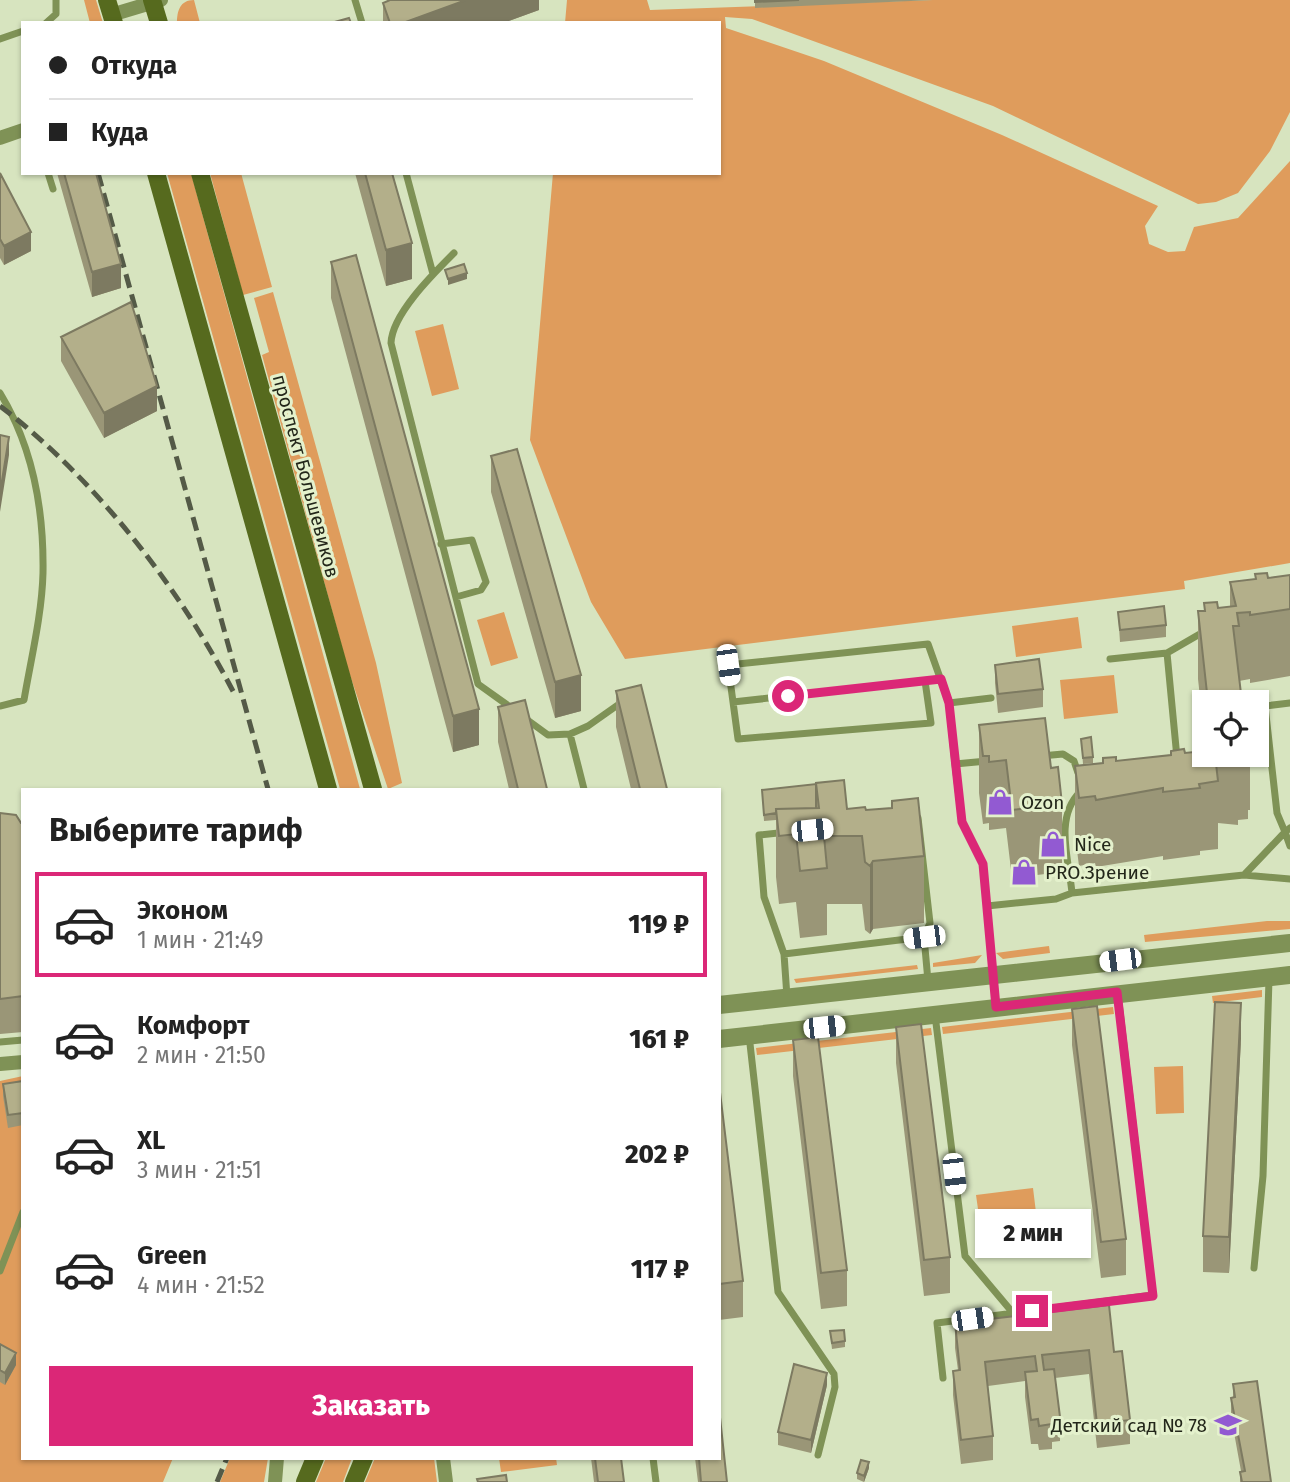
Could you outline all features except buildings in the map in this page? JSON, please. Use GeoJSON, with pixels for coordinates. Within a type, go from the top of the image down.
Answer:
{"type":"FeatureCollection","features":[{"type":"Feature","properties":{"kind":"main road"},"geometry":{"type":"LineString","coordinates":[[155,1],[159,21]]}},
{"type":"Feature","properties":{"kind":"main road"},"geometry":{"type":"LineString","coordinates":[[157,175],[325,788]]}},
{"type":"Feature","properties":{"kind":"main road","name":"проспект Большевиков"},"geometry":{"type":"LineString","coordinates":[[201,175],[373,788]]}},
{"type":"Feature","properties":{"kind":"main road"},"geometry":{"type":"LineString","coordinates":[[305,1482],[313,1460]]}},
{"type":"Feature","properties":{"kind":"main road"},"geometry":{"type":"LineString","coordinates":[[354,1482],[363,1460]]}},
{"type":"Feature","properties":{"kind":"street"},"geometry":{"type":"LineString","coordinates":[[111,12],[155,1]]}},
{"type":"Feature","properties":{"kind":"street"},"geometry":{"type":"LineString","coordinates":[[0,138],[21,131]]}},
{"type":"Feature","properties":{"kind":"street"},"geometry":{"type":"LineString","coordinates":[[721,1005],[1290,943]]}},
{"type":"Feature","properties":{"kind":"street"},"geometry":{"type":"LineString","coordinates":[[721,1039],[1117,992],[1290,975]]}},
{"type":"Feature","properties":{"kind":"street"},"geometry":{"type":"LineString","coordinates":[[0,1064],[21,1062]]}},
{"type":"Feature","properties":{"kind":"street"},"geometry":{"type":"LineString","coordinates":[[275,1482],[277,1460]]}},
{"type":"Feature","properties":{"kind":"street"},"geometry":{"type":"LineString","coordinates":[[443,1460],[446,1482]]}},
{"type":"Feature","properties":{"kind":"lane"},"geometry":{"type":"LineString","coordinates":[[48,21],[56,15],[56,0]]}},
{"type":"Feature","properties":{"kind":"lane"},"geometry":{"type":"LineString","coordinates":[[355,0],[361,21]]}},
{"type":"Feature","properties":{"kind":"lane"},"geometry":{"type":"LineString","coordinates":[[0,39],[21,32]]}},
{"type":"Feature","properties":{"kind":"lane"},"geometry":{"type":"LineString","coordinates":[[49,175],[53,189]]}},
{"type":"Feature","properties":{"kind":"lane"},"geometry":{"type":"LineString","coordinates":[[407,175],[433,274]]}},
{"type":"Feature","properties":{"kind":"lane"},"geometry":{"type":"LineString","coordinates":[[454,253],[433,274],[398,321],[391,343],[478,684],[548,735],[570,734],[587,726],[623,701]]}},
{"type":"Feature","properties":{"kind":"lane"},"geometry":{"type":"LineString","coordinates":[[0,393],[15,418],[37,483],[43,574],[24,700],[0,706]]}},
{"type":"Feature","properties":{"kind":"lane"},"geometry":{"type":"LineString","coordinates":[[441,544],[472,540],[485,582],[481,590],[456,597]]}},
{"type":"Feature","properties":{"kind":"lane"},"geometry":{"type":"LineString","coordinates":[[1110,659],[1167,653],[1213,626]]}},
{"type":"Feature","properties":{"kind":"lane"},"geometry":{"type":"LineString","coordinates":[[925,681],[931,723],[738,739],[728,665],[928,645],[949,703],[962,822],[983,864],[996,1007]]}},
{"type":"Feature","properties":{"kind":"lane"},"geometry":{"type":"LineString","coordinates":[[1167,653],[1178,769]]}},
{"type":"Feature","properties":{"kind":"lane"},"geometry":{"type":"LineString","coordinates":[[733,702],[941,679]]}},
{"type":"Feature","properties":{"kind":"lane"},"geometry":{"type":"LineString","coordinates":[[949,703],[991,698]]}},
{"type":"Feature","properties":{"kind":"lane"},"geometry":{"type":"LineString","coordinates":[[1290,703],[1265,706],[1277,813],[1287,830],[1290,846]]}},
{"type":"Feature","properties":{"kind":"lane"},"geometry":{"type":"LineString","coordinates":[[570,734],[584,788]]}},
{"type":"Feature","properties":{"kind":"lane"},"geometry":{"type":"LineString","coordinates":[[1036,757],[1063,754],[1074,761],[1080,793]]}},
{"type":"Feature","properties":{"kind":"lane"},"geometry":{"type":"LineString","coordinates":[[955,764],[996,760]]}},
{"type":"Feature","properties":{"kind":"lane"},"geometry":{"type":"LineString","coordinates":[[1072,893],[1065,814],[1070,802],[1080,793],[1092,791]]}},
{"type":"Feature","properties":{"kind":"lane"},"geometry":{"type":"LineString","coordinates":[[787,998],[783,954],[764,897],[759,835],[918,818],[930,923],[924,937],[928,982]]}},
{"type":"Feature","properties":{"kind":"lane"},"geometry":{"type":"LineString","coordinates":[[1244,875],[1287,830]]}},
{"type":"Feature","properties":{"kind":"lane"},"geometry":{"type":"LineString","coordinates":[[987,906],[1056,899],[1072,893],[1244,875],[1290,879]]}},
{"type":"Feature","properties":{"kind":"lane"},"geometry":{"type":"LineString","coordinates":[[783,954],[924,937]]}},
{"type":"Feature","properties":{"kind":"lane"},"geometry":{"type":"LineString","coordinates":[[1254,1268],[1263,1176],[1269,975]]}},
{"type":"Feature","properties":{"kind":"lane"},"geometry":{"type":"LineString","coordinates":[[943,1378],[937,1323],[1153,1296],[1117,992]]}},
{"type":"Feature","properties":{"kind":"lane"},"geometry":{"type":"LineString","coordinates":[[935,1014],[965,1256],[1013,1313]]}},
{"type":"Feature","properties":{"kind":"lane"},"geometry":{"type":"LineString","coordinates":[[749,1035],[778,1292],[834,1374],[835,1387],[818,1455]]}},
{"type":"Feature","properties":{"kind":"lane"},"geometry":{"type":"LineString","coordinates":[[0,1042],[21,1040]]}},
{"type":"Feature","properties":{"kind":"lane"},"geometry":{"type":"LineString","coordinates":[[0,1271],[21,1217]]}},
{"type":"Feature","properties":{"kind":"lane"},"geometry":{"type":"LineString","coordinates":[[653,1460],[656,1482]]}},
{"type":"Feature","properties":{"kind":"shaded area"},"geometry":{"type":"Polygon","coordinates":[[[84,0],[96,0],[102,21],[89,21],[84,0]]]}},
{"type":"Feature","properties":{"kind":"shaded area"},"geometry":{"type":"Polygon","coordinates":[[[189,0],[194,0],[199,21],[177,21],[180,7],[189,0]]]}},
{"type":"Feature","properties":{"kind":"shaded area"},"geometry":{"type":"Polygon","coordinates":[[[567,0],[647,0],[650,10],[933,0],[1290,0],[1290,112],[1270,151],[1238,193],[1216,202],[1198,204],[993,106],[752,19],[725,17],[726,28],[824,61],[1002,135],[1158,206],[1145,226],[1149,244],[1168,252],[1185,251],[1194,227],[1238,218],[1290,161],[1290,563],[1184,581],[1185,589],[625,659],[591,602],[530,440],[553,175],[721,175],[721,21],[565,21],[567,0]]]}},
{"type":"Feature","properties":{"kind":"shaded area"},"geometry":{"type":"Polygon","coordinates":[[[168,175],[192,175],[360,788],[340,788],[168,175]]]}},
{"type":"Feature","properties":{"kind":"shaded area"},"geometry":{"type":"Polygon","coordinates":[[[211,175],[242,175],[272,287],[243,295],[211,175]]]}},
{"type":"Feature","properties":{"kind":"shaded area"},"geometry":{"type":"Polygon","coordinates":[[[273,292],[376,663],[402,783],[390,788],[388,788],[348,669],[262,355],[269,352],[254,298],[273,292]]]}},
{"type":"Feature","properties":{"kind":"shaded area"},"geometry":{"type":"Polygon","coordinates":[[[443,324],[459,389],[432,396],[415,331],[443,324]]]}},
{"type":"Feature","properties":{"kind":"shaded area"},"geometry":{"type":"Polygon","coordinates":[[[504,612],[518,658],[491,666],[477,620],[504,612]]]}},
{"type":"Feature","properties":{"kind":"shaded area"},"geometry":{"type":"Polygon","coordinates":[[[1078,617],[1082,648],[1016,657],[1012,626],[1078,617]]]}},
{"type":"Feature","properties":{"kind":"shaded area"},"geometry":{"type":"Polygon","coordinates":[[[1114,675],[1118,713],[1064,719],[1060,680],[1114,675]]]}},
{"type":"Feature","properties":{"kind":"shaded area"},"geometry":{"type":"Polygon","coordinates":[[[1267,921],[1290,921],[1290,929],[1145,942],[1144,935],[1267,921]]]}},
{"type":"Feature","properties":{"kind":"shaded area"},"geometry":{"type":"Polygon","coordinates":[[[1049,946],[1050,953],[1003,959],[996,953],[1049,946]]]}},
{"type":"Feature","properties":{"kind":"shaded area"},"geometry":{"type":"Polygon","coordinates":[[[982,955],[975,963],[933,967],[933,963],[982,955]]]}},
{"type":"Feature","properties":{"kind":"shaded area"},"geometry":{"type":"Polygon","coordinates":[[[917,965],[918,969],[796,983],[794,979],[917,965]]]}},
{"type":"Feature","properties":{"kind":"shaded area"},"geometry":{"type":"Polygon","coordinates":[[[1262,990],[1262,997],[1213,1003],[1212,996],[1262,990]]]}},
{"type":"Feature","properties":{"kind":"shaded area"},"geometry":{"type":"Polygon","coordinates":[[[1113,1007],[1114,1014],[943,1034],[942,1027],[1113,1007]]]}},
{"type":"Feature","properties":{"kind":"shaded area"},"geometry":{"type":"Polygon","coordinates":[[[931,1028],[932,1035],[757,1055],[756,1048],[931,1028]]]}},
{"type":"Feature","properties":{"kind":"shaded area"},"geometry":{"type":"Polygon","coordinates":[[[1183,1066],[1184,1113],[1156,1114],[1154,1067],[1183,1066]]]}},
{"type":"Feature","properties":{"kind":"shaded area"},"geometry":{"type":"Polygon","coordinates":[[[21,1076],[21,1460],[172,1460],[163,1482],[0,1482],[0,1081],[21,1076]]]}},
{"type":"Feature","properties":{"kind":"shaded area"},"geometry":{"type":"Polygon","coordinates":[[[1033,1188],[1039,1237],[983,1244],[976,1195],[1033,1188]]]}},
{"type":"Feature","properties":{"kind":"shaded area"},"geometry":{"type":"Polygon","coordinates":[[[229,1460],[268,1460],[264,1482],[220,1482],[229,1460]]]}},
{"type":"Feature","properties":{"kind":"shaded area"},"geometry":{"type":"Polygon","coordinates":[[[325,1460],[351,1460],[343,1482],[316,1482],[325,1460]]]}},
{"type":"Feature","properties":{"kind":"shaded area"},"geometry":{"type":"Polygon","coordinates":[[[374,1460],[434,1460],[437,1482],[365,1482],[374,1460]]]}},
{"type":"Feature","properties":{"kind":"shaded area"},"geometry":{"type":"Polygon","coordinates":[[[499,1460],[556,1460],[557,1465],[501,1472],[499,1460]]]}},
{"type":"Feature","properties":{"kind":"railway"},"geometry":{"type":"LineString","coordinates":[[99,175],[268,788]]}},
{"type":"Feature","properties":{"kind":"railway"},"geometry":{"type":"LineString","coordinates":[[0,406],[70,467],[134,539],[190,617],[236,697]]}},
{"type":"Feature","properties":{"kind":"railway"},"geometry":{"type":"LineString","coordinates":[[217,1482],[226,1460]]}},
{"type":"Feature","properties":{"kind":"place","name":"Ozon"},"geometry":{"type":"Point","coordinates":[1000,802]}},
{"type":"Feature","properties":{"kind":"place","name":"Nice"},"geometry":{"type":"Point","coordinates":[1053,844]}},
{"type":"Feature","properties":{"kind":"place","name":"PRO.Зрение"},"geometry":{"type":"Point","coordinates":[1024,872]}},
{"type":"Feature","properties":{"kind":"place","name":"Детский сад № 78"},"geometry":{"type":"Point","coordinates":[1228,1425]}},
{"type":"Feature","properties":{"kind":"route"},"geometry":{"type":"LineString","coordinates":[[788,696],[941,679],[949,703],[962,822],[983,864],[996,1007],[1117,992],[1153,1296],[1032,1311]]}}]}
